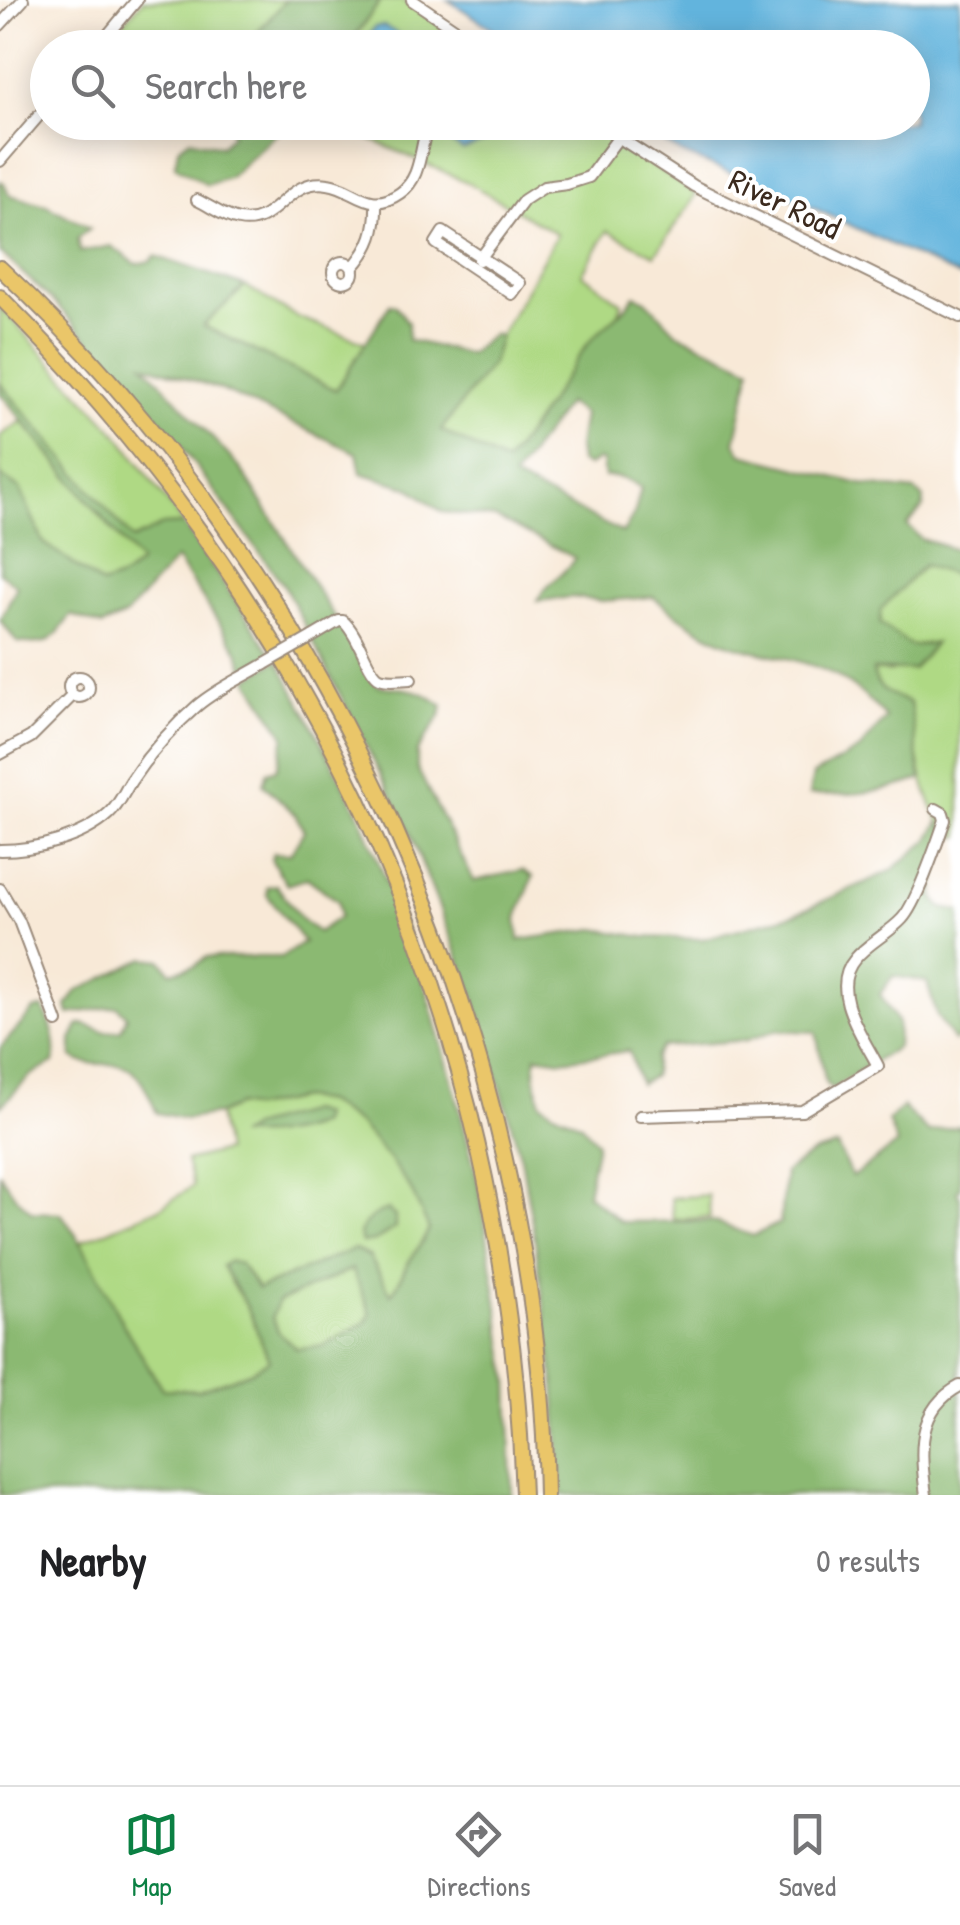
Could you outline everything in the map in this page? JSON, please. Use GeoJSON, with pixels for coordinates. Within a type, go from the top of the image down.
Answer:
{"type":"FeatureCollection","features":[{"type":"Feature","properties":{"kind":"highway"},"geometry":{"type":"LineString","coordinates":[[0,268],[119,393],[186,475],[240,550],[338,712],[402,846],[460,994],[503,1150],[534,1331],[546,1495]]}},
{"type":"Feature","properties":{"kind":"highway"},"geometry":{"type":"LineString","coordinates":[[0,297],[100,403],[205,536],[304,693],[370,824],[434,987],[485,1171],[509,1312],[523,1495]]}},
{"type":"Feature","properties":{"kind":"street"},"geometry":{"type":"LineString","coordinates":[[0,25],[23,0]]}},
{"type":"Feature","properties":{"kind":"street"},"geometry":{"type":"LineString","coordinates":[[111,30],[137,0]]}},
{"type":"Feature","properties":{"kind":"street"},"geometry":{"type":"LineString","coordinates":[[412,0],[456,30]]}},
{"type":"Feature","properties":{"kind":"street"},"geometry":{"type":"LineString","coordinates":[[1,157],[30,125]]}},
{"type":"Feature","properties":{"kind":"street"},"geometry":{"type":"LineString","coordinates":[[197,200],[247,222],[260,219],[299,188],[317,183],[335,185],[362,200],[376,202],[399,194],[412,181],[423,140]]}},
{"type":"Feature","properties":{"kind":"street"},"geometry":{"type":"LineString","coordinates":[[474,268],[524,200],[544,187],[589,177],[617,140]]}},
{"type":"Feature","properties":{"kind":"street","name":"River Road"},"geometry":{"type":"LineString","coordinates":[[621,140],[725,203],[960,317]]}},
{"type":"Feature","properties":{"kind":"street"},"geometry":{"type":"LineString","coordinates":[[353,268],[372,240],[376,202]]}},
{"type":"Feature","properties":{"kind":"street"},"geometry":{"type":"LineString","coordinates":[[444,232],[520,283],[512,294],[474,268],[436,243],[444,232]]}},
{"type":"Feature","properties":{"kind":"street"},"geometry":{"type":"LineString","coordinates":[[0,850],[49,844],[103,819],[116,807],[148,759],[199,704],[339,621],[353,632],[376,675],[411,679]]}},
{"type":"Feature","properties":{"kind":"street"},"geometry":{"type":"LineString","coordinates":[[0,754],[31,738],[73,695]]}},
{"type":"Feature","properties":{"kind":"street"},"geometry":{"type":"LineString","coordinates":[[640,1116],[802,1110],[878,1066],[851,1012],[847,972],[858,956],[902,918],[912,904],[945,820],[936,809]]}},
{"type":"Feature","properties":{"kind":"street"},"geometry":{"type":"LineString","coordinates":[[0,889],[20,921],[58,1022]]}},
{"type":"Feature","properties":{"kind":"street"},"geometry":{"type":"LineString","coordinates":[[926,1495],[920,1456],[926,1424],[936,1405],[960,1386]]}},
{"type":"Feature","properties":{"kind":"green space"},"geometry":{"type":"Polygon","coordinates":[[[143,0],[286,0],[260,30],[117,30],[143,0]]]}},
{"type":"Feature","properties":{"kind":"green space"},"geometry":{"type":"Polygon","coordinates":[[[286,0],[381,0],[359,30],[260,30],[286,0]]]}},
{"type":"Feature","properties":{"kind":"green space"},"geometry":{"type":"Polygon","coordinates":[[[381,0],[402,0],[447,30],[360,30],[381,0]]]}},
{"type":"Feature","properties":{"kind":"green space"},"geometry":{"type":"Polygon","coordinates":[[[189,140],[221,146],[226,140],[270,140],[229,178],[207,185],[175,166],[178,148],[189,140]]]}},
{"type":"Feature","properties":{"kind":"green space"},"geometry":{"type":"Polygon","coordinates":[[[372,140],[613,140],[696,193],[655,255],[607,231],[582,274],[622,303],[618,317],[589,342],[506,463],[441,430],[492,363],[500,336],[557,234],[467,182],[372,140]]]}},
{"type":"Feature","properties":{"kind":"green space"},"geometry":{"type":"Polygon","coordinates":[[[0,181],[9,195],[46,205],[90,228],[77,238],[80,252],[111,246],[136,264],[151,261],[155,256],[245,286],[203,326],[336,390],[390,304],[408,323],[408,340],[469,354],[493,334],[500,336],[492,363],[441,430],[505,463],[586,346],[635,295],[646,300],[677,333],[751,368],[735,443],[742,454],[865,485],[915,491],[924,498],[923,508],[907,525],[921,539],[960,551],[960,577],[924,565],[881,609],[880,624],[911,646],[935,643],[913,670],[873,670],[881,688],[910,703],[921,779],[866,793],[809,795],[813,775],[860,749],[886,718],[846,682],[807,664],[722,641],[653,597],[537,601],[575,558],[496,518],[442,512],[410,488],[361,473],[357,453],[220,389],[144,364],[241,469],[378,686],[419,692],[443,706],[417,751],[417,768],[474,881],[523,870],[533,877],[517,918],[519,940],[595,929],[645,937],[702,939],[795,914],[891,871],[928,841],[939,822],[949,835],[936,865],[934,898],[942,908],[960,911],[960,1038],[954,1041],[937,1016],[927,982],[893,976],[880,994],[898,1023],[897,1047],[832,1089],[826,1084],[816,1032],[776,1030],[747,1040],[662,1047],[655,1057],[653,1076],[640,1084],[629,1051],[562,1060],[536,1056],[535,1078],[541,1103],[580,1123],[597,1142],[587,1194],[621,1222],[712,1221],[753,1236],[780,1223],[785,1172],[815,1152],[837,1146],[852,1177],[897,1144],[888,1121],[903,1107],[928,1132],[960,1126],[957,1191],[960,1495],[562,1495],[555,1387],[521,1158],[474,997],[408,828],[285,587],[170,431],[55,303],[0,252],[0,181]],[[567,403],[513,478],[623,533],[635,512],[641,488],[624,479],[604,477],[602,461],[588,466],[580,462],[583,414],[567,403]]]}},
{"type":"Feature","properties":{"kind":"green space"},"geometry":{"type":"Polygon","coordinates":[[[245,286],[295,316],[366,343],[336,391],[202,325],[245,286]]]}},
{"type":"Feature","properties":{"kind":"green space"},"geometry":{"type":"Polygon","coordinates":[[[0,307],[121,438],[183,524],[163,526],[133,540],[0,383],[0,307]]]}},
{"type":"Feature","properties":{"kind":"green space"},"geometry":{"type":"Polygon","coordinates":[[[0,383],[133,540],[163,525],[183,524],[272,654],[245,671],[238,651],[176,559],[125,616],[102,626],[71,615],[44,643],[17,642],[0,620],[17,586],[0,573],[0,475],[20,489],[43,542],[102,585],[125,576],[140,563],[0,393],[0,383]]]}},
{"type":"Feature","properties":{"kind":"green space"},"geometry":{"type":"Polygon","coordinates":[[[22,421],[140,563],[125,576],[102,586],[43,542],[20,489],[0,475],[0,436],[22,421]]]}},
{"type":"Feature","properties":{"kind":"green space"},"geometry":{"type":"Polygon","coordinates":[[[924,565],[960,577],[960,837],[949,835],[925,788],[910,703],[880,688],[872,670],[892,672],[927,643],[911,647],[879,624],[881,609],[924,565]]]}},
{"type":"Feature","properties":{"kind":"green space"},"geometry":{"type":"Polygon","coordinates":[[[278,660],[359,813],[420,967],[480,1190],[509,1380],[512,1495],[0,1495],[0,1174],[32,1212],[61,1213],[162,1389],[198,1390],[250,1372],[269,1360],[247,1306],[222,1266],[229,1261],[240,1264],[258,1289],[354,1249],[369,1256],[391,1294],[429,1229],[411,1190],[390,1160],[360,1125],[326,1102],[301,1098],[253,1108],[238,1105],[218,1114],[186,1119],[157,1113],[141,1080],[126,1067],[72,1057],[72,1040],[78,1026],[83,1024],[106,1032],[121,1030],[127,1016],[117,1006],[69,1014],[67,1006],[76,992],[145,958],[161,960],[171,972],[194,966],[207,957],[282,957],[304,942],[267,895],[267,887],[276,885],[302,920],[318,932],[340,917],[338,901],[307,878],[287,885],[271,859],[273,853],[290,854],[304,831],[295,814],[263,784],[267,772],[277,769],[285,736],[248,679],[278,660]],[[352,1269],[278,1302],[272,1317],[279,1333],[297,1349],[323,1346],[366,1322],[371,1314],[352,1269]]]}},
{"type":"Feature","properties":{"kind":"green space"},"geometry":{"type":"Polygon","coordinates":[[[43,1008],[53,1035],[54,1063],[31,1075],[0,1107],[0,1048],[34,1010],[43,1008]]]}},
{"type":"Feature","properties":{"kind":"green space"},"geometry":{"type":"Polygon","coordinates":[[[301,1098],[326,1102],[360,1125],[412,1190],[429,1229],[427,1234],[390,1295],[369,1256],[354,1249],[258,1289],[231,1283],[247,1306],[269,1360],[250,1372],[198,1390],[162,1389],[80,1242],[160,1208],[193,1186],[186,1161],[225,1151],[218,1114],[238,1105],[253,1108],[301,1098]]]}},
{"type":"Feature","properties":{"kind":"green space"},"geometry":{"type":"Polygon","coordinates":[[[309,1111],[322,1115],[320,1124],[281,1134],[240,1135],[255,1126],[309,1111]]]}},
{"type":"Feature","properties":{"kind":"green space"},"geometry":{"type":"Polygon","coordinates":[[[708,1195],[710,1217],[673,1220],[671,1198],[708,1195]]]}},
{"type":"Feature","properties":{"kind":"green space"},"geometry":{"type":"Polygon","coordinates":[[[388,1210],[395,1216],[395,1228],[375,1241],[362,1243],[359,1233],[365,1224],[388,1210]]]}},
{"type":"Feature","properties":{"kind":"green space"},"geometry":{"type":"Polygon","coordinates":[[[353,1269],[371,1314],[366,1322],[323,1346],[297,1349],[279,1333],[272,1317],[277,1302],[353,1269]]]}},
{"type":"Feature","properties":{"kind":"water"},"geometry":{"type":"Polygon","coordinates":[[[448,0],[960,0],[960,277],[801,202],[681,153],[661,140],[930,140],[930,30],[495,30],[448,0]]]}},
{"type":"Feature","properties":{"kind":"water"},"geometry":{"type":"Polygon","coordinates":[[[447,140],[489,140],[463,150],[447,140]]]}}]}
